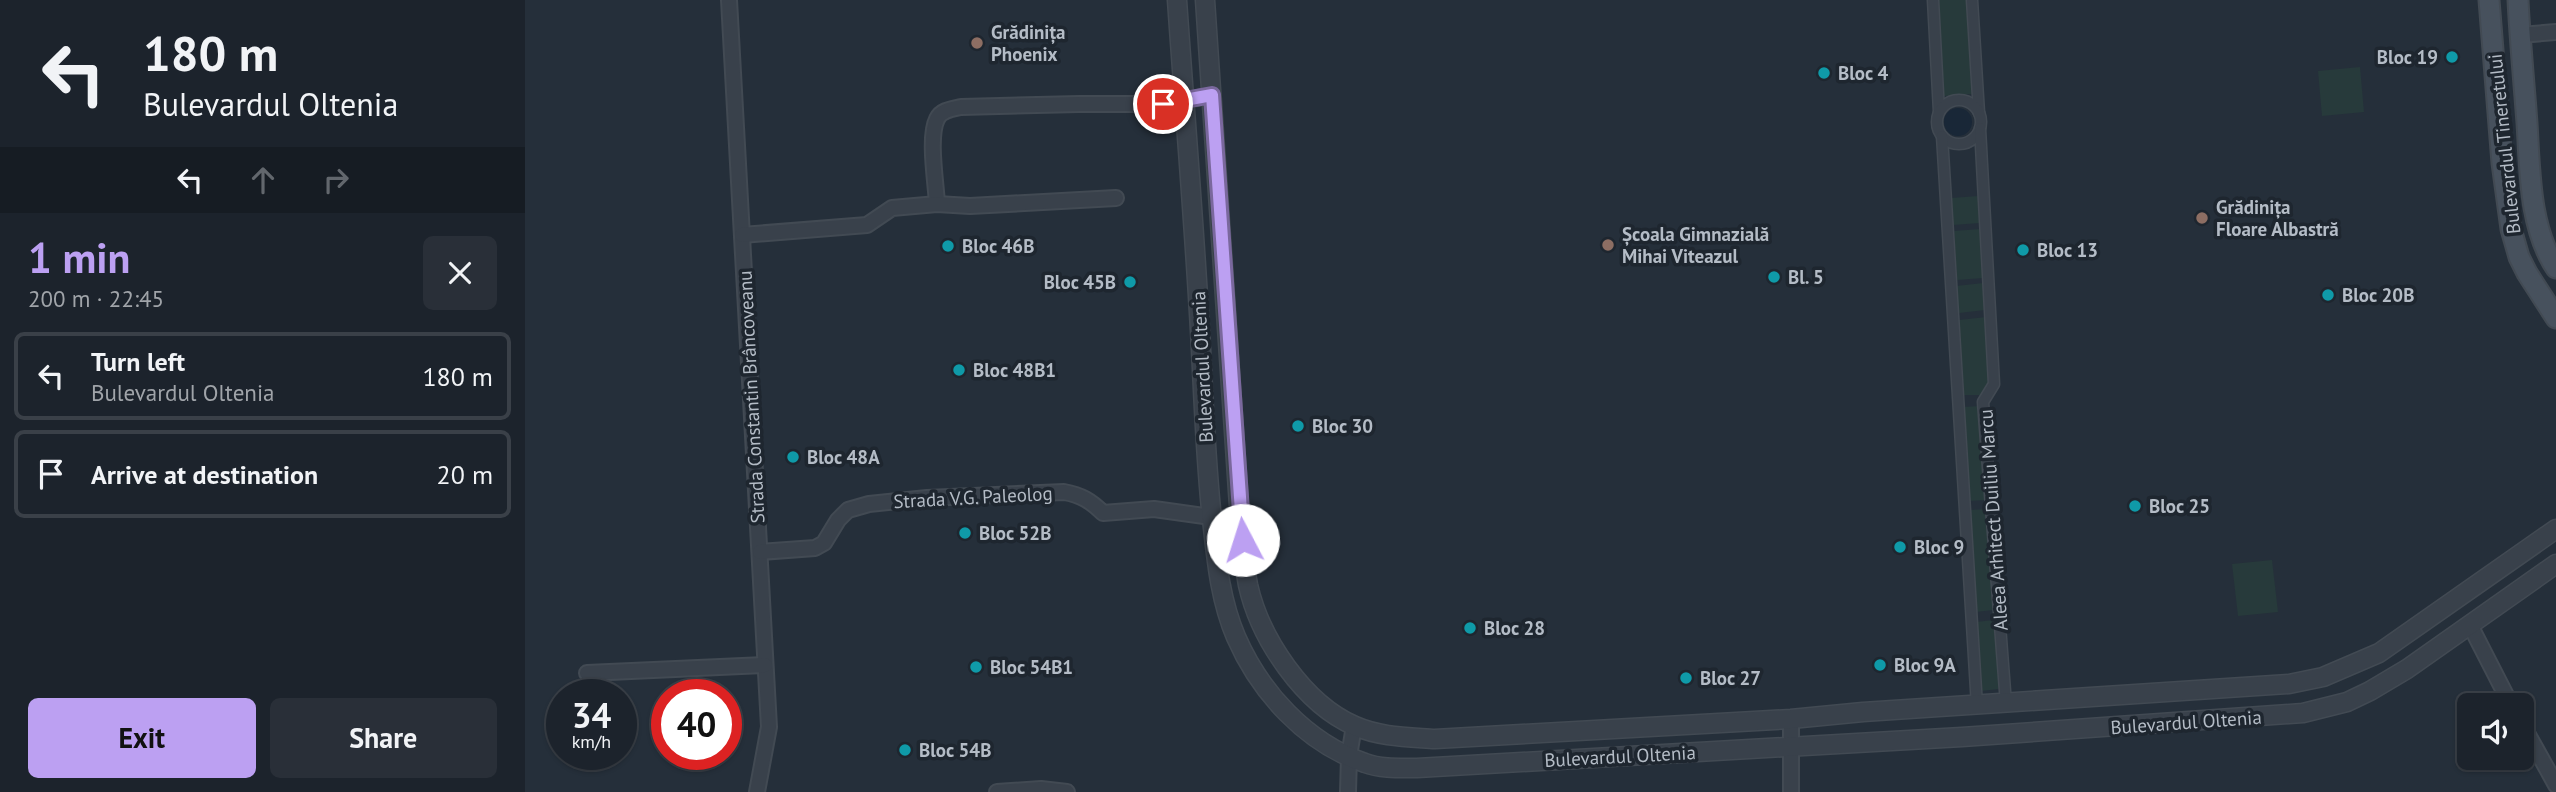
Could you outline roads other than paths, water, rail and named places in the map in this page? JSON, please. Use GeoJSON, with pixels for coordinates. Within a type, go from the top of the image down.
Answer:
{"type":"FeatureCollection","features":[{"type":"Feature","properties":{"kind":"main road","name":"Bulevardul Tineretului"},"geometry":{"type":"LineString","coordinates":[[2489,0],[2511,229],[2527,274],[2556,318]]}},
{"type":"Feature","properties":{"kind":"main road","name":"Bulevardul Tineretului"},"geometry":{"type":"LineString","coordinates":[[2518,0],[2531,182],[2540,232],[2556,268]]}},
{"type":"Feature","properties":{"kind":"street","name":"Strada Constantin Brâncoveanu"},"geometry":{"type":"LineString","coordinates":[[729,0],[769,727],[757,792]]}},
{"type":"Feature","properties":{"kind":"street","name":"Bulevardul Oltenia"},"geometry":{"type":"LineString","coordinates":[[1177,0],[1193,204],[1212,516],[1224,600],[1236,637],[1246,657],[1286,712],[1323,742],[1367,764],[1417,768],[1962,737],[2303,713],[2347,702],[2370,691],[2556,564]]}},
{"type":"Feature","properties":{"kind":"street","name":"Bulevardul Oltenia"},"geometry":{"type":"LineString","coordinates":[[1205,0],[1240,521],[1249,586],[1265,630],[1294,678],[1317,701],[1354,726],[1403,737],[1434,738],[1791,719],[2289,684],[2323,677],[2379,653],[2556,529]]}},
{"type":"Feature","properties":{"kind":"street","name":"Aleea Arhitect Duiliu Marcu"},"geometry":{"type":"LineString","coordinates":[[1933,0],[1940,112],[1938,127],[1942,136],[1970,627],[1977,706]]}},
{"type":"Feature","properties":{"kind":"street","name":"Aleea Arhitect Duiliu Marcu"},"geometry":{"type":"LineString","coordinates":[[1972,0],[1994,384],[1983,402],[2006,704]]}},
{"type":"Feature","properties":{"kind":"street"},"geometry":{"type":"LineString","coordinates":[[2520,35],[2556,32]]}},
{"type":"Feature","properties":{"kind":"street"},"geometry":{"type":"LineString","coordinates":[[937,204],[933,135],[937,118],[946,110],[961,107],[1143,106],[1184,102],[1212,95]]}},
{"type":"Feature","properties":{"kind":"street"},"geometry":{"type":"LineString","coordinates":[[1940,112],[1949,102],[1961,100],[1975,107],[1979,113]]}},
{"type":"Feature","properties":{"kind":"street"},"geometry":{"type":"LineString","coordinates":[[1942,136],[1952,143],[1964,143],[1975,136],[1980,128]]}},
{"type":"Feature","properties":{"kind":"street"},"geometry":{"type":"LineString","coordinates":[[742,234],[867,225],[892,208],[1116,198]]}},
{"type":"Feature","properties":{"kind":"street","name":"Strada V.G. Paleolog"},"geometry":{"type":"LineString","coordinates":[[759,552],[815,548],[824,542],[848,510],[869,504],[927,498],[1064,492],[1090,500],[1103,513],[1154,509],[1240,521]]}},
{"type":"Feature","properties":{"kind":"street"},"geometry":{"type":"LineString","coordinates":[[2470,625],[2505,693]]}},
{"type":"Feature","properties":{"kind":"street"},"geometry":{"type":"LineString","coordinates":[[587,673],[765,665]]}},
{"type":"Feature","properties":{"kind":"street"},"geometry":{"type":"LineString","coordinates":[[1791,719],[1791,792]]}},
{"type":"Feature","properties":{"kind":"street"},"geometry":{"type":"LineString","coordinates":[[1347,792],[1354,726]]}},
{"type":"Feature","properties":{"kind":"street"},"geometry":{"type":"LineString","coordinates":[[2534,746],[2556,785]]}},
{"type":"Feature","properties":{"kind":"street"},"geometry":{"type":"LineString","coordinates":[[997,792],[1041,789],[1067,792]]}},
{"type":"Feature","properties":{"kind":"water"},"geometry":{"type":"Polygon","coordinates":[[[1958,108],[1968,112],[1972,122],[1968,132],[1958,136],[1948,132],[1944,122],[1948,112],[1958,108]]]}},
{"type":"Feature","properties":{"kind":"place","name":"Grădinița Phoenix"},"geometry":{"type":"Point","coordinates":[977,43]}},
{"type":"Feature","properties":{"kind":"place","name":"Bloc 19"},"geometry":{"type":"Point","coordinates":[2452,57]}},
{"type":"Feature","properties":{"kind":"place","name":"Bloc 4"},"geometry":{"type":"Point","coordinates":[1824,73]}},
{"type":"Feature","properties":{"kind":"place","name":"Grădinița Floare Albastră"},"geometry":{"type":"Point","coordinates":[2202,218]}},
{"type":"Feature","properties":{"kind":"place","name":"Școala Gimnazială Mihai Viteazul"},"geometry":{"type":"Point","coordinates":[1608,245]}},
{"type":"Feature","properties":{"kind":"place","name":"Bloc 46B"},"geometry":{"type":"Point","coordinates":[948,246]}},
{"type":"Feature","properties":{"kind":"place","name":"Bloc 13"},"geometry":{"type":"Point","coordinates":[2023,250]}},
{"type":"Feature","properties":{"kind":"place","name":"Bl. 5"},"geometry":{"type":"Point","coordinates":[1774,277]}},
{"type":"Feature","properties":{"kind":"place","name":"Bloc 45B"},"geometry":{"type":"Point","coordinates":[1130,282]}},
{"type":"Feature","properties":{"kind":"place","name":"Bloc 20B"},"geometry":{"type":"Point","coordinates":[2328,295]}},
{"type":"Feature","properties":{"kind":"place","name":"Bloc 48B1"},"geometry":{"type":"Point","coordinates":[959,370]}},
{"type":"Feature","properties":{"kind":"place","name":"Bloc 30"},"geometry":{"type":"Point","coordinates":[1298,426]}},
{"type":"Feature","properties":{"kind":"place","name":"Bloc 48A"},"geometry":{"type":"Point","coordinates":[793,457]}},
{"type":"Feature","properties":{"kind":"place","name":"Bloc 25"},"geometry":{"type":"Point","coordinates":[2135,506]}},
{"type":"Feature","properties":{"kind":"place","name":"Bloc 52B"},"geometry":{"type":"Point","coordinates":[965,533]}},
{"type":"Feature","properties":{"kind":"place","name":"Bloc 9"},"geometry":{"type":"Point","coordinates":[1900,547]}},
{"type":"Feature","properties":{"kind":"place","name":"Bloc 28"},"geometry":{"type":"Point","coordinates":[1470,628]}},
{"type":"Feature","properties":{"kind":"place","name":"Bloc 9A"},"geometry":{"type":"Point","coordinates":[1880,665]}},
{"type":"Feature","properties":{"kind":"place","name":"Bloc 54B1"},"geometry":{"type":"Point","coordinates":[976,667]}},
{"type":"Feature","properties":{"kind":"place","name":"Bloc 27"},"geometry":{"type":"Point","coordinates":[1686,678]}},
{"type":"Feature","properties":{"kind":"place","name":"Bloc 54B"},"geometry":{"type":"Point","coordinates":[905,750]}}]}
